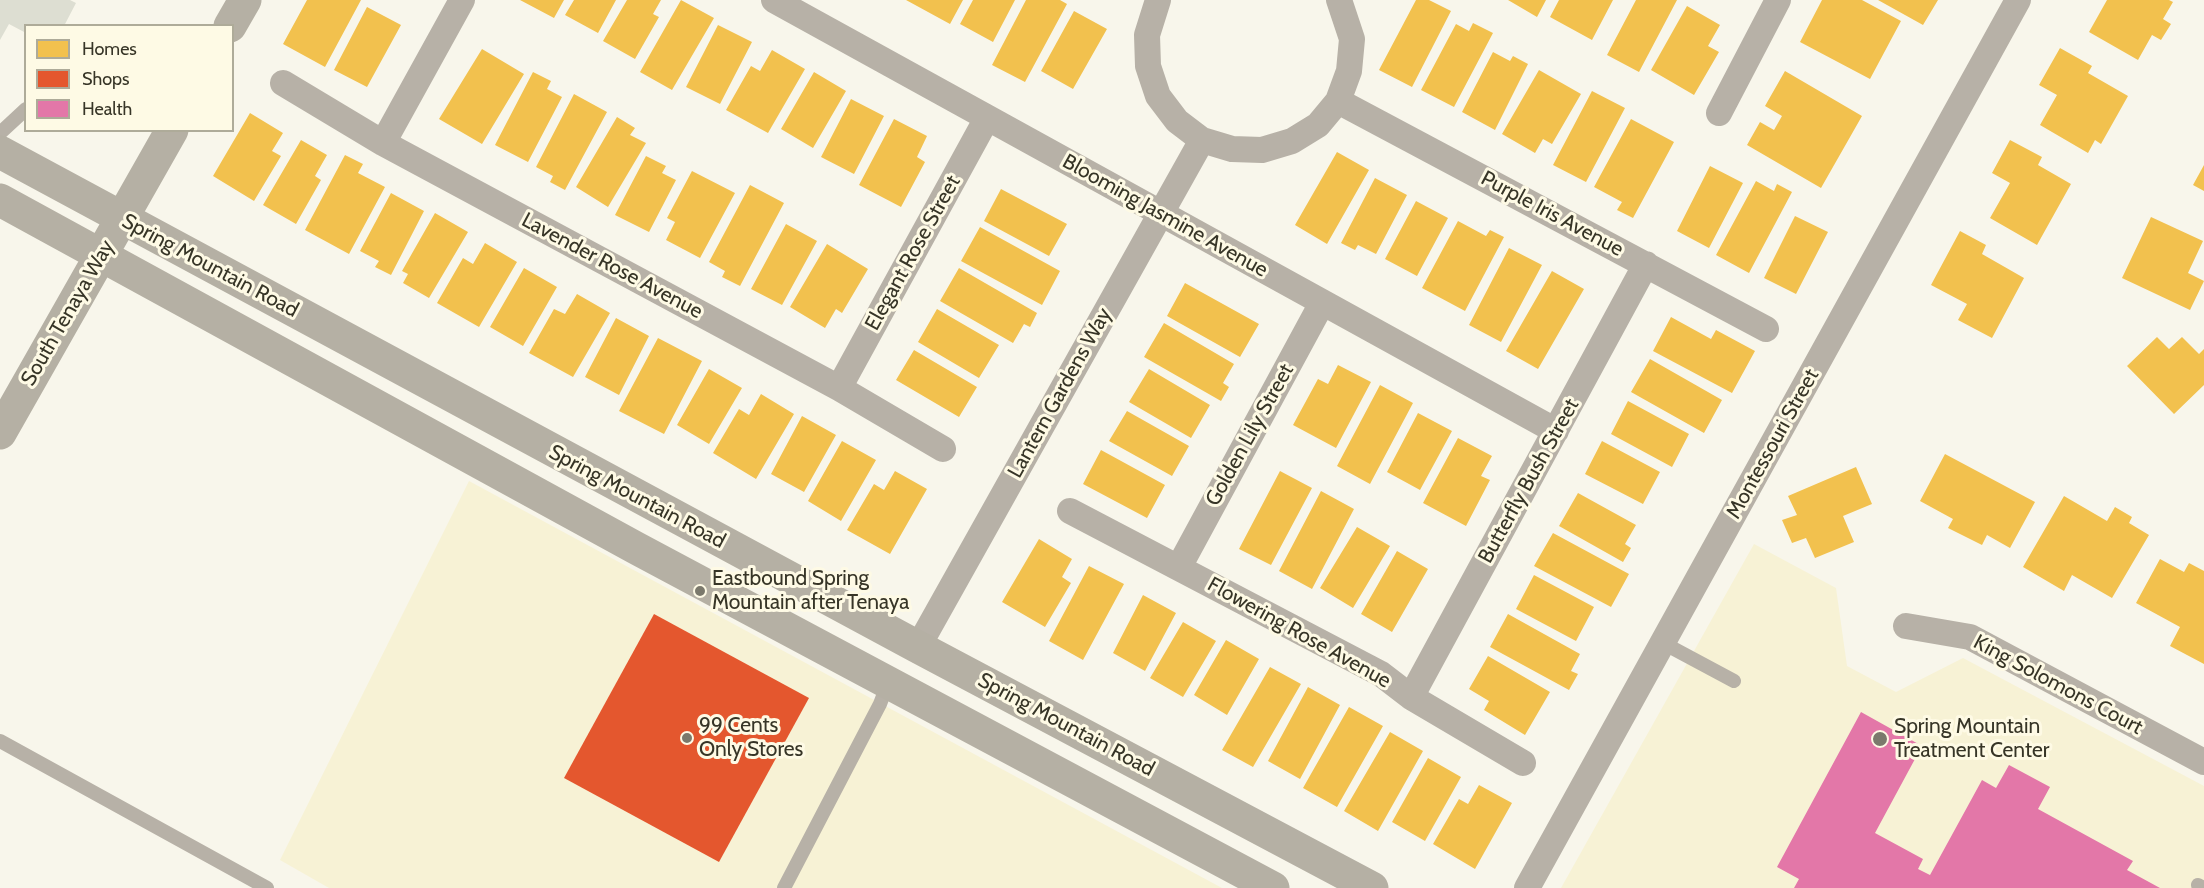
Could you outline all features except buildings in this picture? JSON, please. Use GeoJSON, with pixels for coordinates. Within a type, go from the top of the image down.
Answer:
{"type":"FeatureCollection","features":[{"type":"Feature","properties":{"kind":"main road"},"geometry":{"type":"LineString","coordinates":[[232,24],[245,0]]}},
{"type":"Feature","properties":{"kind":"main road","name":"South Tenaya Way"},"geometry":{"type":"LineString","coordinates":[[0,433],[171,132]]}},
{"type":"Feature","properties":{"kind":"main road","name":"Spring Mountain Road"},"geometry":{"type":"LineString","coordinates":[[0,152],[918,647],[1372,888]]}},
{"type":"Feature","properties":{"kind":"main road","name":"Spring Mountain Road"},"geometry":{"type":"LineString","coordinates":[[0,200],[636,548],[1273,888]]}},
{"type":"Feature","properties":{"kind":"main road"},"geometry":{"type":"LineString","coordinates":[[636,548],[747,584],[886,653],[900,653],[918,647]]}},
{"type":"Feature","properties":{"kind":"main road"},"geometry":{"type":"LineString","coordinates":[[888,683],[927,682],[1105,745]]}},
{"type":"Feature","properties":{"kind":"street"},"geometry":{"type":"LineString","coordinates":[[383,142],[462,0]]}},
{"type":"Feature","properties":{"kind":"street","name":"Blooming Jasmine Avenue"},"geometry":{"type":"LineString","coordinates":[[774,0],[1556,431]]}},
{"type":"Feature","properties":{"kind":"street"},"geometry":{"type":"LineString","coordinates":[[1154,1],[1147,35],[1148,66],[1158,96],[1177,121],[1202,140],[1232,149],[1262,150],[1292,141],[1318,125],[1338,101],[1349,71],[1352,39],[1339,0]]}},
{"type":"Feature","properties":{"kind":"street"},"geometry":{"type":"LineString","coordinates":[[1719,113],[1777,0]]}},
{"type":"Feature","properties":{"kind":"street","name":"Montessouri Street"},"geometry":{"type":"LineString","coordinates":[[1527,888],[2018,0]]}},
{"type":"Feature","properties":{"kind":"street","name":"Lavender Rose Avenue"},"geometry":{"type":"LineString","coordinates":[[283,83],[383,142],[838,388],[943,448]]}},
{"type":"Feature","properties":{"kind":"street","name":"Purple Iris Avenue"},"geometry":{"type":"LineString","coordinates":[[1338,101],[1766,329]]}},
{"type":"Feature","properties":{"kind":"street","name":"Elegant Rose Street"},"geometry":{"type":"LineString","coordinates":[[838,388],[987,118]]}},
{"type":"Feature","properties":{"kind":"street","name":"Lantern Gardens Way"},"geometry":{"type":"LineString","coordinates":[[918,647],[1202,140]]}},
{"type":"Feature","properties":{"kind":"street","name":"Butterfly Bush Street"},"geometry":{"type":"LineString","coordinates":[[1411,697],[1646,264]]}},
{"type":"Feature","properties":{"kind":"street","name":"Golden Lily Street"},"geometry":{"type":"LineString","coordinates":[[1179,567],[1322,303]]}},
{"type":"Feature","properties":{"kind":"street","name":"Flowering Rose Avenue"},"geometry":{"type":"LineString","coordinates":[[1070,511],[1381,674],[1411,697],[1523,763]]}},
{"type":"Feature","properties":{"kind":"street","name":"King Solomons Court"},"geometry":{"type":"LineString","coordinates":[[1906,626],[1970,637],[2204,762]]}},
{"type":"Feature","properties":{"kind":"lane"},"geometry":{"type":"LineString","coordinates":[[0,133],[24,111]]}},
{"type":"Feature","properties":{"kind":"lane"},"geometry":{"type":"LineString","coordinates":[[1663,643],[1734,681]]}},
{"type":"Feature","properties":{"kind":"lane"},"geometry":{"type":"LineString","coordinates":[[784,888],[880,704],[888,683]]}},
{"type":"Feature","properties":{"kind":"lane"},"geometry":{"type":"LineString","coordinates":[[0,741],[267,888]]}},
{"type":"Feature","properties":{"kind":"shaded area"},"geometry":{"type":"Polygon","coordinates":[[[469,481],[1222,888],[329,888],[280,860],[469,481]]]}},
{"type":"Feature","properties":{"kind":"shaded area","name":"Spring Mountain Treatment Center"},"geometry":{"type":"Polygon","coordinates":[[[1754,544],[1836,588],[1847,666],[1896,692],[1963,658],[2204,786],[2204,888],[1561,888],[1754,544]]]}},
{"type":"Feature","properties":{"kind":"place","name":"Eastbound Spring Mountain after Tenaya"},"geometry":{"type":"Point","coordinates":[700,591]}},
{"type":"Feature","properties":{"kind":"place","name":"99 Cents Only Stores"},"geometry":{"type":"Point","coordinates":[687,738]}},
{"type":"Feature","properties":{"kind":"place","name":"Spring Mountain Treatment Center"},"geometry":{"type":"Point","coordinates":[1880,739]}}]}
